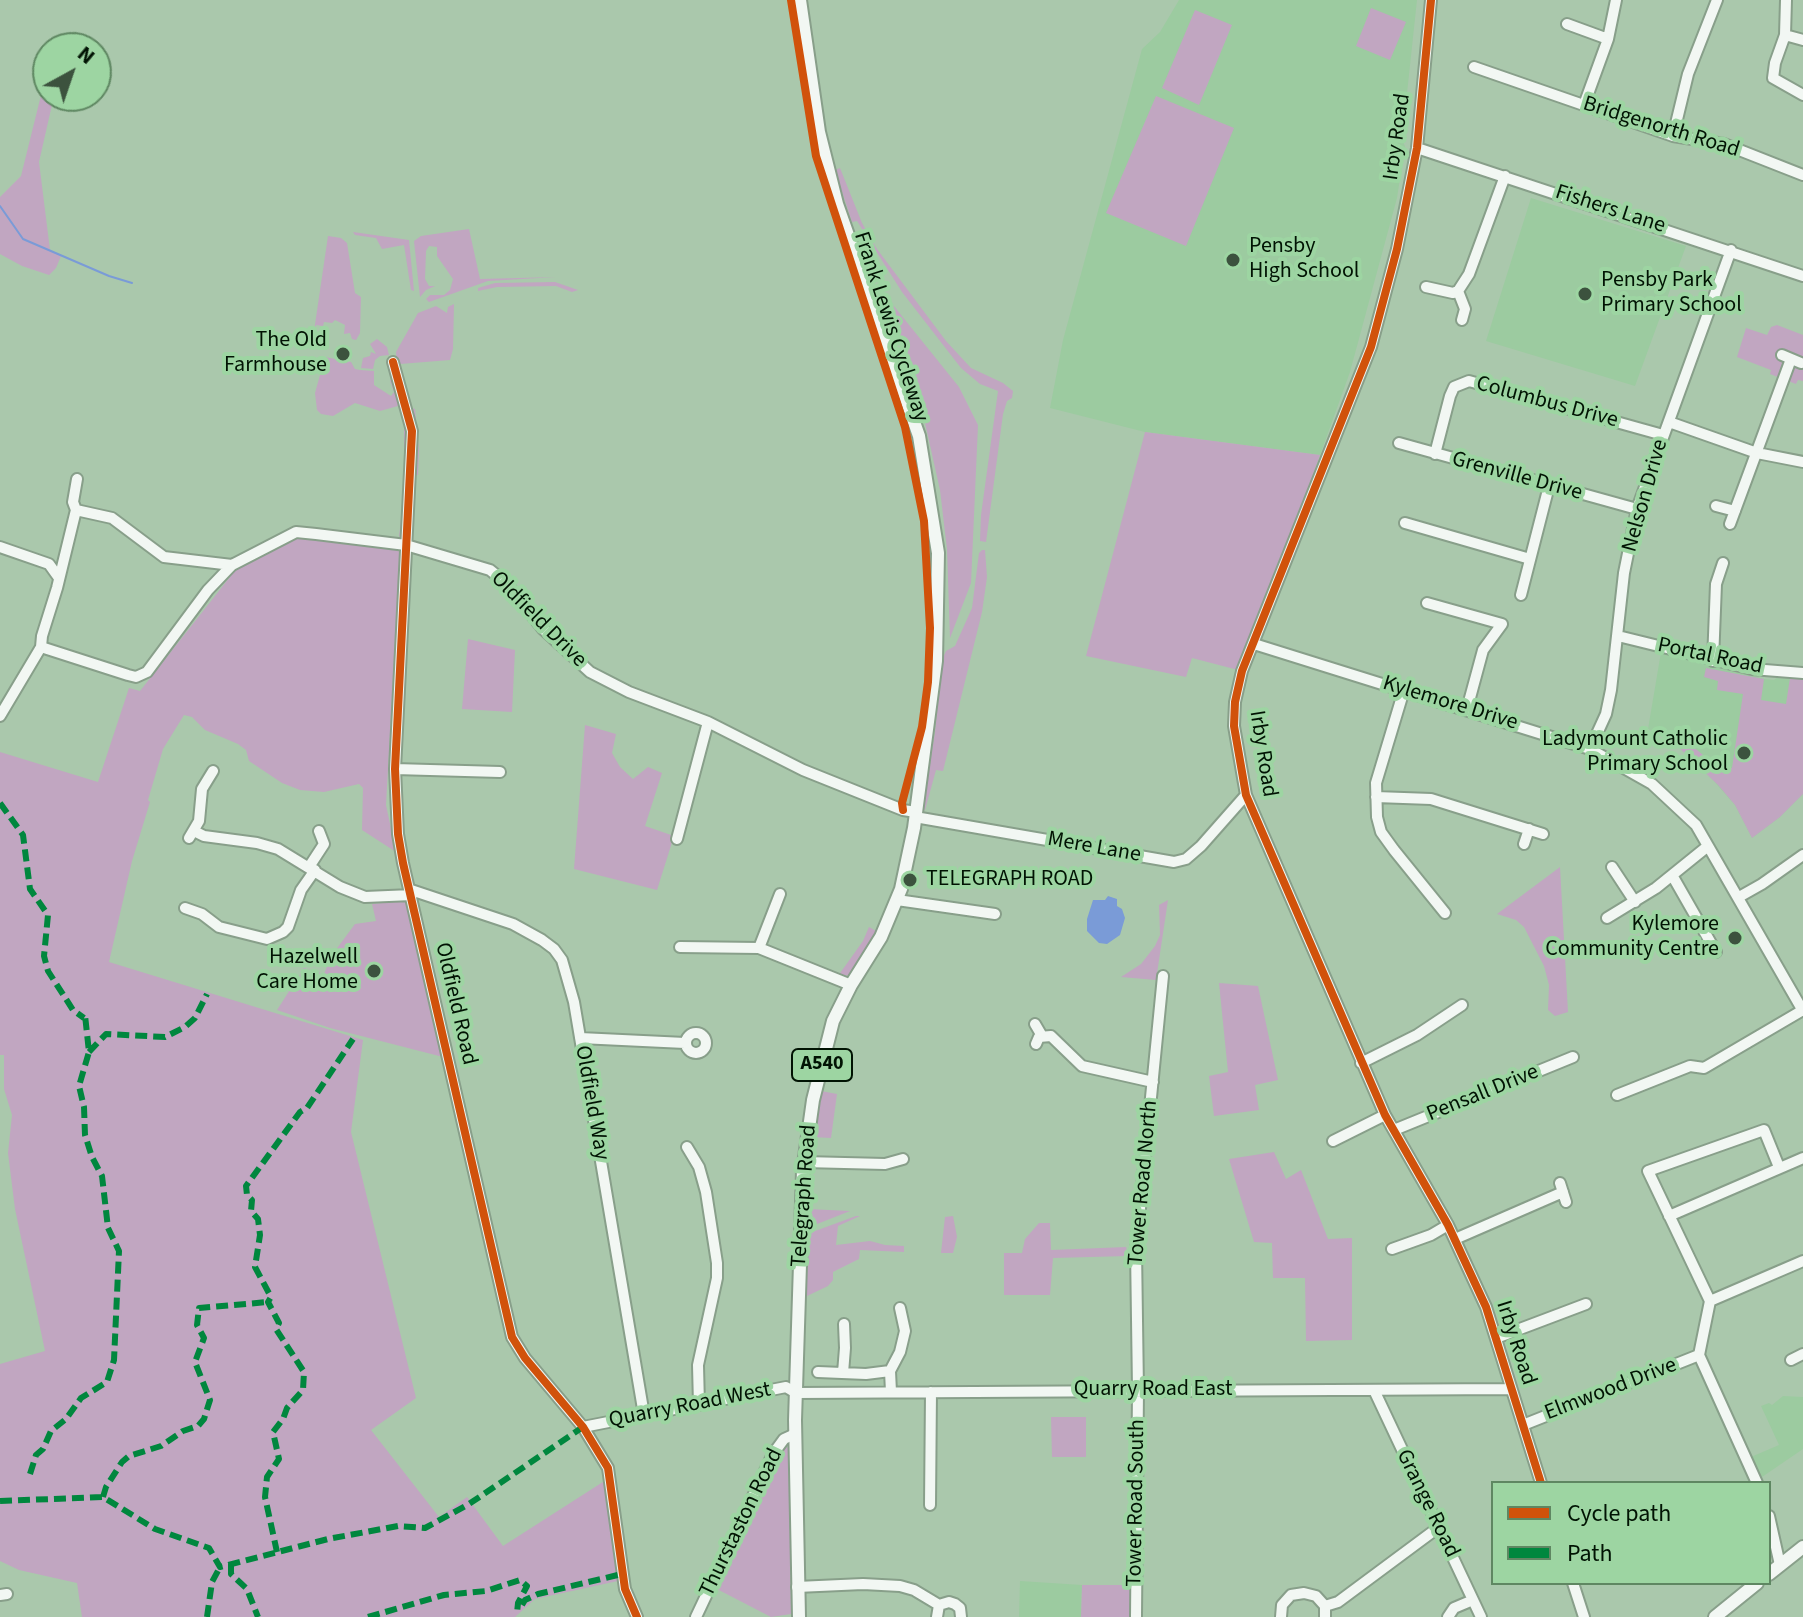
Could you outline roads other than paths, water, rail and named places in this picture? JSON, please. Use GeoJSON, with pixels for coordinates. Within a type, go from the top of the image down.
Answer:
{"type":"FeatureCollection","features":[{"type":"Feature","properties":{"kind":"main road","name":"Telegraph Road"},"geometry":{"type":"LineString","coordinates":[[799,1617],[795,1434],[804,1162],[816,1085],[833,1021],[881,937],[897,900],[915,815],[936,661],[938,553],[919,436],[837,204],[819,132],[800,0]]}},
{"type":"Feature","properties":{"kind":"main road"},"geometry":{"type":"LineString","coordinates":[[1771,1572],[1803,1547]]}},
{"type":"Feature","properties":{"kind":"main road"},"geometry":{"type":"LineString","coordinates":[[1715,1617],[1755,1585]]}},
{"type":"Feature","properties":{"kind":"street","name":"Irby Road"},"geometry":{"type":"LineString","coordinates":[[1431,0],[1417,148],[1397,249],[1371,347],[1242,671],[1235,702],[1234,726],[1246,795],[1361,1063],[1385,1115],[1448,1225],[1486,1307],[1540,1481]]}},
{"type":"Feature","properties":{"kind":"street"},"geometry":{"type":"LineString","coordinates":[[1584,105],[1608,39],[1616,0]]}},
{"type":"Feature","properties":{"kind":"street"},"geometry":{"type":"LineString","coordinates":[[1673,136],[1688,74],[1717,0]]}},
{"type":"Feature","properties":{"kind":"street"},"geometry":{"type":"LineString","coordinates":[[1786,0],[1785,35],[1773,78],[1803,95]]}},
{"type":"Feature","properties":{"kind":"street"},"geometry":{"type":"LineString","coordinates":[[1567,24],[1608,39]]}},
{"type":"Feature","properties":{"kind":"street"},"geometry":{"type":"LineString","coordinates":[[1785,35],[1803,40]]}},
{"type":"Feature","properties":{"kind":"street","name":"Bridgenorth Road"},"geometry":{"type":"LineString","coordinates":[[1474,67],[1673,136],[1724,144],[1803,175]]}},
{"type":"Feature","properties":{"kind":"street","name":"Fishers Lane"},"geometry":{"type":"LineString","coordinates":[[1417,148],[1803,276]]}},
{"type":"Feature","properties":{"kind":"street"},"geometry":{"type":"LineString","coordinates":[[1426,287],[1453,293],[1458,291],[1469,274],[1505,176]]}},
{"type":"Feature","properties":{"kind":"street","name":"Nelson Drive"},"geometry":{"type":"LineString","coordinates":[[1590,749],[1606,714],[1624,573],[1637,509],[1731,250]]}},
{"type":"Feature","properties":{"kind":"street"},"geometry":{"type":"LineString","coordinates":[[1458,291],[1465,309],[1462,320]]}},
{"type":"Feature","properties":{"kind":"street"},"geometry":{"type":"LineString","coordinates":[[1730,524],[1791,359]]}},
{"type":"Feature","properties":{"kind":"street","name":"Oldfield Road"},"geometry":{"type":"LineString","coordinates":[[393,362],[412,431],[395,769],[398,834],[403,863],[512,1337],[525,1358],[583,1427],[608,1468],[625,1589],[637,1617]]}},
{"type":"Feature","properties":{"kind":"street","name":"Columbus Drive"},"geometry":{"type":"LineString","coordinates":[[1435,454],[1454,387],[1469,381],[1663,435]]}},
{"type":"Feature","properties":{"kind":"street"},"geometry":{"type":"LineString","coordinates":[[1669,422],[1757,453],[1803,462]]}},
{"type":"Feature","properties":{"kind":"street","name":"Grenville Drive"},"geometry":{"type":"LineString","coordinates":[[1399,443],[1637,509]]}},
{"type":"Feature","properties":{"kind":"street"},"geometry":{"type":"LineString","coordinates":[[0,716],[41,647],[76,510],[73,502],[77,479]]}},
{"type":"Feature","properties":{"kind":"street"},"geometry":{"type":"LineString","coordinates":[[1521,595],[1549,486]]}},
{"type":"Feature","properties":{"kind":"street"},"geometry":{"type":"LineString","coordinates":[[1716,506],[1735,511]]}},
{"type":"Feature","properties":{"kind":"street"},"geometry":{"type":"LineString","coordinates":[[76,510],[112,518],[164,557],[232,565]]}},
{"type":"Feature","properties":{"kind":"street"},"geometry":{"type":"LineString","coordinates":[[1405,523],[1530,559]]}},
{"type":"Feature","properties":{"kind":"street","name":"Oldfield Drive"},"geometry":{"type":"LineString","coordinates":[[41,647],[136,677],[147,672],[208,590],[232,565],[296,532],[406,545],[490,570],[506,583],[543,629],[590,672],[629,692],[708,722],[803,770],[915,815]]}},
{"type":"Feature","properties":{"kind":"street"},"geometry":{"type":"LineString","coordinates":[[0,547],[49,564],[59,578]]}},
{"type":"Feature","properties":{"kind":"street"},"geometry":{"type":"LineString","coordinates":[[1713,661],[1716,584],[1723,563]]}},
{"type":"Feature","properties":{"kind":"street"},"geometry":{"type":"LineString","coordinates":[[1427,603],[1502,624],[1483,650],[1467,709]]}},
{"type":"Feature","properties":{"kind":"street","name":"Portal Road"},"geometry":{"type":"LineString","coordinates":[[1618,636],[1752,669],[1803,673]]}},
{"type":"Feature","properties":{"kind":"street","name":"Kylemore Drive"},"geometry":{"type":"LineString","coordinates":[[1254,644],[1590,749],[1624,765],[1652,784],[1696,825],[1803,1011]]}},
{"type":"Feature","properties":{"kind":"street"},"geometry":{"type":"LineString","coordinates":[[1404,690],[1376,783],[1381,832],[1445,913]]}},
{"type":"Feature","properties":{"kind":"street"},"geometry":{"type":"LineString","coordinates":[[677,839],[708,722]]}},
{"type":"Feature","properties":{"kind":"street"},"geometry":{"type":"LineString","coordinates":[[395,769],[500,772]]}},
{"type":"Feature","properties":{"kind":"street"},"geometry":{"type":"LineString","coordinates":[[211,778],[202,789],[201,812],[192,834],[278,849],[340,887],[365,897],[411,892]]}},
{"type":"Feature","properties":{"kind":"street","name":"Mere Lane"},"geometry":{"type":"LineString","coordinates":[[915,815],[1174,862],[1186,859],[1201,846],[1246,795]]}},
{"type":"Feature","properties":{"kind":"street"},"geometry":{"type":"LineString","coordinates":[[1376,797],[1431,799],[1543,834]]}},
{"type":"Feature","properties":{"kind":"street"},"geometry":{"type":"LineString","coordinates":[[1524,844],[1529,829]]}},
{"type":"Feature","properties":{"kind":"street"},"geometry":{"type":"LineString","coordinates":[[189,913],[202,914],[219,927],[243,936],[267,939],[283,932],[324,846],[324,838],[319,831]]}},
{"type":"Feature","properties":{"kind":"street"},"geometry":{"type":"LineString","coordinates":[[1607,918],[1635,902],[1708,846]]}},
{"type":"Feature","properties":{"kind":"street"},"geometry":{"type":"LineString","coordinates":[[1739,897],[1803,855]]}},
{"type":"Feature","properties":{"kind":"street"},"geometry":{"type":"LineString","coordinates":[[1619,870],[1635,902]]}},
{"type":"Feature","properties":{"kind":"street"},"geometry":{"type":"LineString","coordinates":[[1672,875],[1716,952]]}},
{"type":"Feature","properties":{"kind":"street","name":"Oldfield Way"},"geometry":{"type":"LineString","coordinates":[[411,892],[513,924],[554,949],[568,975],[644,1415]]}},
{"type":"Feature","properties":{"kind":"street"},"geometry":{"type":"LineString","coordinates":[[759,948],[780,894]]}},
{"type":"Feature","properties":{"kind":"street"},"geometry":{"type":"LineString","coordinates":[[897,900],[995,914]]}},
{"type":"Feature","properties":{"kind":"street"},"geometry":{"type":"LineString","coordinates":[[680,947],[759,948],[851,985]]}},
{"type":"Feature","properties":{"kind":"street","name":"Tower Road North"},"geometry":{"type":"LineString","coordinates":[[1138,1390],[1136,1249],[1163,976]]}},
{"type":"Feature","properties":{"kind":"street"},"geometry":{"type":"LineString","coordinates":[[1361,1063],[1417,1035],[1462,1005]]}},
{"type":"Feature","properties":{"kind":"street"},"geometry":{"type":"LineString","coordinates":[[1617,1095],[1690,1066],[1704,1068],[1803,1011]]}},
{"type":"Feature","properties":{"kind":"street"},"geometry":{"type":"LineString","coordinates":[[1035,1024],[1039,1040],[1051,1036],[1058,1040],[1073,1060],[1082,1066],[1153,1082]]}},
{"type":"Feature","properties":{"kind":"street"},"geometry":{"type":"LineString","coordinates":[[580,1038],[685,1043]]}},
{"type":"Feature","properties":{"kind":"street","name":"Pensall Drive"},"geometry":{"type":"LineString","coordinates":[[1394,1130],[1573,1057]]}},
{"type":"Feature","properties":{"kind":"street"},"geometry":{"type":"LineString","coordinates":[[1333,1141],[1385,1115]]}},
{"type":"Feature","properties":{"kind":"street"},"geometry":{"type":"LineString","coordinates":[[1756,1481],[1699,1355],[1710,1301],[1648,1171],[1764,1130],[1779,1167]]}},
{"type":"Feature","properties":{"kind":"street"},"geometry":{"type":"LineString","coordinates":[[687,1147],[703,1164],[717,1263],[717,1278],[698,1365],[699,1405]]}},
{"type":"Feature","properties":{"kind":"street"},"geometry":{"type":"LineString","coordinates":[[1669,1216],[1803,1158]]}},
{"type":"Feature","properties":{"kind":"street"},"geometry":{"type":"LineString","coordinates":[[804,1162],[885,1164],[903,1159]]}},
{"type":"Feature","properties":{"kind":"street"},"geometry":{"type":"LineString","coordinates":[[1455,1239],[1563,1192]]}},
{"type":"Feature","properties":{"kind":"street"},"geometry":{"type":"LineString","coordinates":[[1392,1249],[1431,1235],[1448,1225]]}},
{"type":"Feature","properties":{"kind":"street"},"geometry":{"type":"LineString","coordinates":[[1710,1301],[1803,1261]]}},
{"type":"Feature","properties":{"kind":"street"},"geometry":{"type":"LineString","coordinates":[[1496,1338],[1586,1304]]}},
{"type":"Feature","properties":{"kind":"street"},"geometry":{"type":"LineString","coordinates":[[891,1392],[890,1371],[900,1352],[905,1331],[900,1308]]}},
{"type":"Feature","properties":{"kind":"street"},"geometry":{"type":"LineString","coordinates":[[843,1373],[844,1324]]}},
{"type":"Feature","properties":{"kind":"street"},"geometry":{"type":"LineString","coordinates":[[1791,1360],[1803,1354]]}},
{"type":"Feature","properties":{"kind":"street","name":"Elmwood Drive"},"geometry":{"type":"LineString","coordinates":[[1523,1425],[1699,1355]]}},
{"type":"Feature","properties":{"kind":"street"},"geometry":{"type":"LineString","coordinates":[[818,1372],[866,1374],[890,1371]]}},
{"type":"Feature","properties":{"kind":"street","name":"Quarry Road West"},"geometry":{"type":"LineString","coordinates":[[583,1427],[786,1387],[796,1393]]}},
{"type":"Feature","properties":{"kind":"street","name":"Quarry Road East"},"geometry":{"type":"LineString","coordinates":[[796,1393],[1510,1389]]}},
{"type":"Feature","properties":{"kind":"street","name":"Tower Road South"},"geometry":{"type":"LineString","coordinates":[[1136,1617],[1138,1390]]}},
{"type":"Feature","properties":{"kind":"street","name":"Grange Road"},"geometry":{"type":"LineString","coordinates":[[1374,1390],[1481,1617]]}},
{"type":"Feature","properties":{"kind":"street"},"geometry":{"type":"LineString","coordinates":[[930,1505],[931,1392]]}},
{"type":"Feature","properties":{"kind":"street","name":"Thurstaston Road"},"geometry":{"type":"LineString","coordinates":[[696,1617],[773,1454],[784,1439],[795,1434]]}},
{"type":"Feature","properties":{"kind":"street"},"geometry":{"type":"LineString","coordinates":[[1771,1525],[1780,1565]]}},
{"type":"Feature","properties":{"kind":"street"},"geometry":{"type":"LineString","coordinates":[[1281,1617],[1282,1605],[1291,1595],[1304,1593],[1316,1596],[1325,1611],[1439,1527]]}},
{"type":"Feature","properties":{"kind":"street"},"geometry":{"type":"LineString","coordinates":[[1574,1585],[1584,1617]]}},
{"type":"Feature","properties":{"kind":"street"},"geometry":{"type":"LineString","coordinates":[[797,1587],[900,1586],[914,1590],[938,1611],[949,1602],[955,1604],[960,1608],[961,1617]]}},
{"type":"Feature","properties":{"kind":"street"},"geometry":{"type":"LineString","coordinates":[[1448,1617],[1454,1608],[1473,1600]]}},
{"type":"Feature","properties":{"kind":"water"},"geometry":{"type":"Polygon","coordinates":[[[1108,896],[1117,899],[1117,906],[1122,909],[1125,918],[1120,935],[1107,944],[1099,943],[1087,931],[1087,919],[1093,900],[1105,900],[1108,896]]]}},
{"type":"Feature","properties":{"kind":"waterway"},"geometry":{"type":"LineString","coordinates":[[0,206],[23,239],[132,283]]}},
{"type":"Feature","properties":{"kind":"place","name":"Pensby High School"},"geometry":{"type":"Point","coordinates":[1233,260]}},
{"type":"Feature","properties":{"kind":"place","name":"Pensby Park Primary School"},"geometry":{"type":"Point","coordinates":[1585,294]}},
{"type":"Feature","properties":{"kind":"place","name":"The Old Farmhouse"},"geometry":{"type":"Point","coordinates":[343,354]}},
{"type":"Feature","properties":{"kind":"place","name":"Ladymount Catholic Primary School"},"geometry":{"type":"Point","coordinates":[1744,753]}},
{"type":"Feature","properties":{"kind":"place","name":"TELEGRAPH ROAD"},"geometry":{"type":"Point","coordinates":[910,880]}},
{"type":"Feature","properties":{"kind":"place","name":"Kylemore Community Centre"},"geometry":{"type":"Point","coordinates":[1735,938]}},
{"type":"Feature","properties":{"kind":"place","name":"Hazelwell Care Home"},"geometry":{"type":"Point","coordinates":[374,971]}}]}
